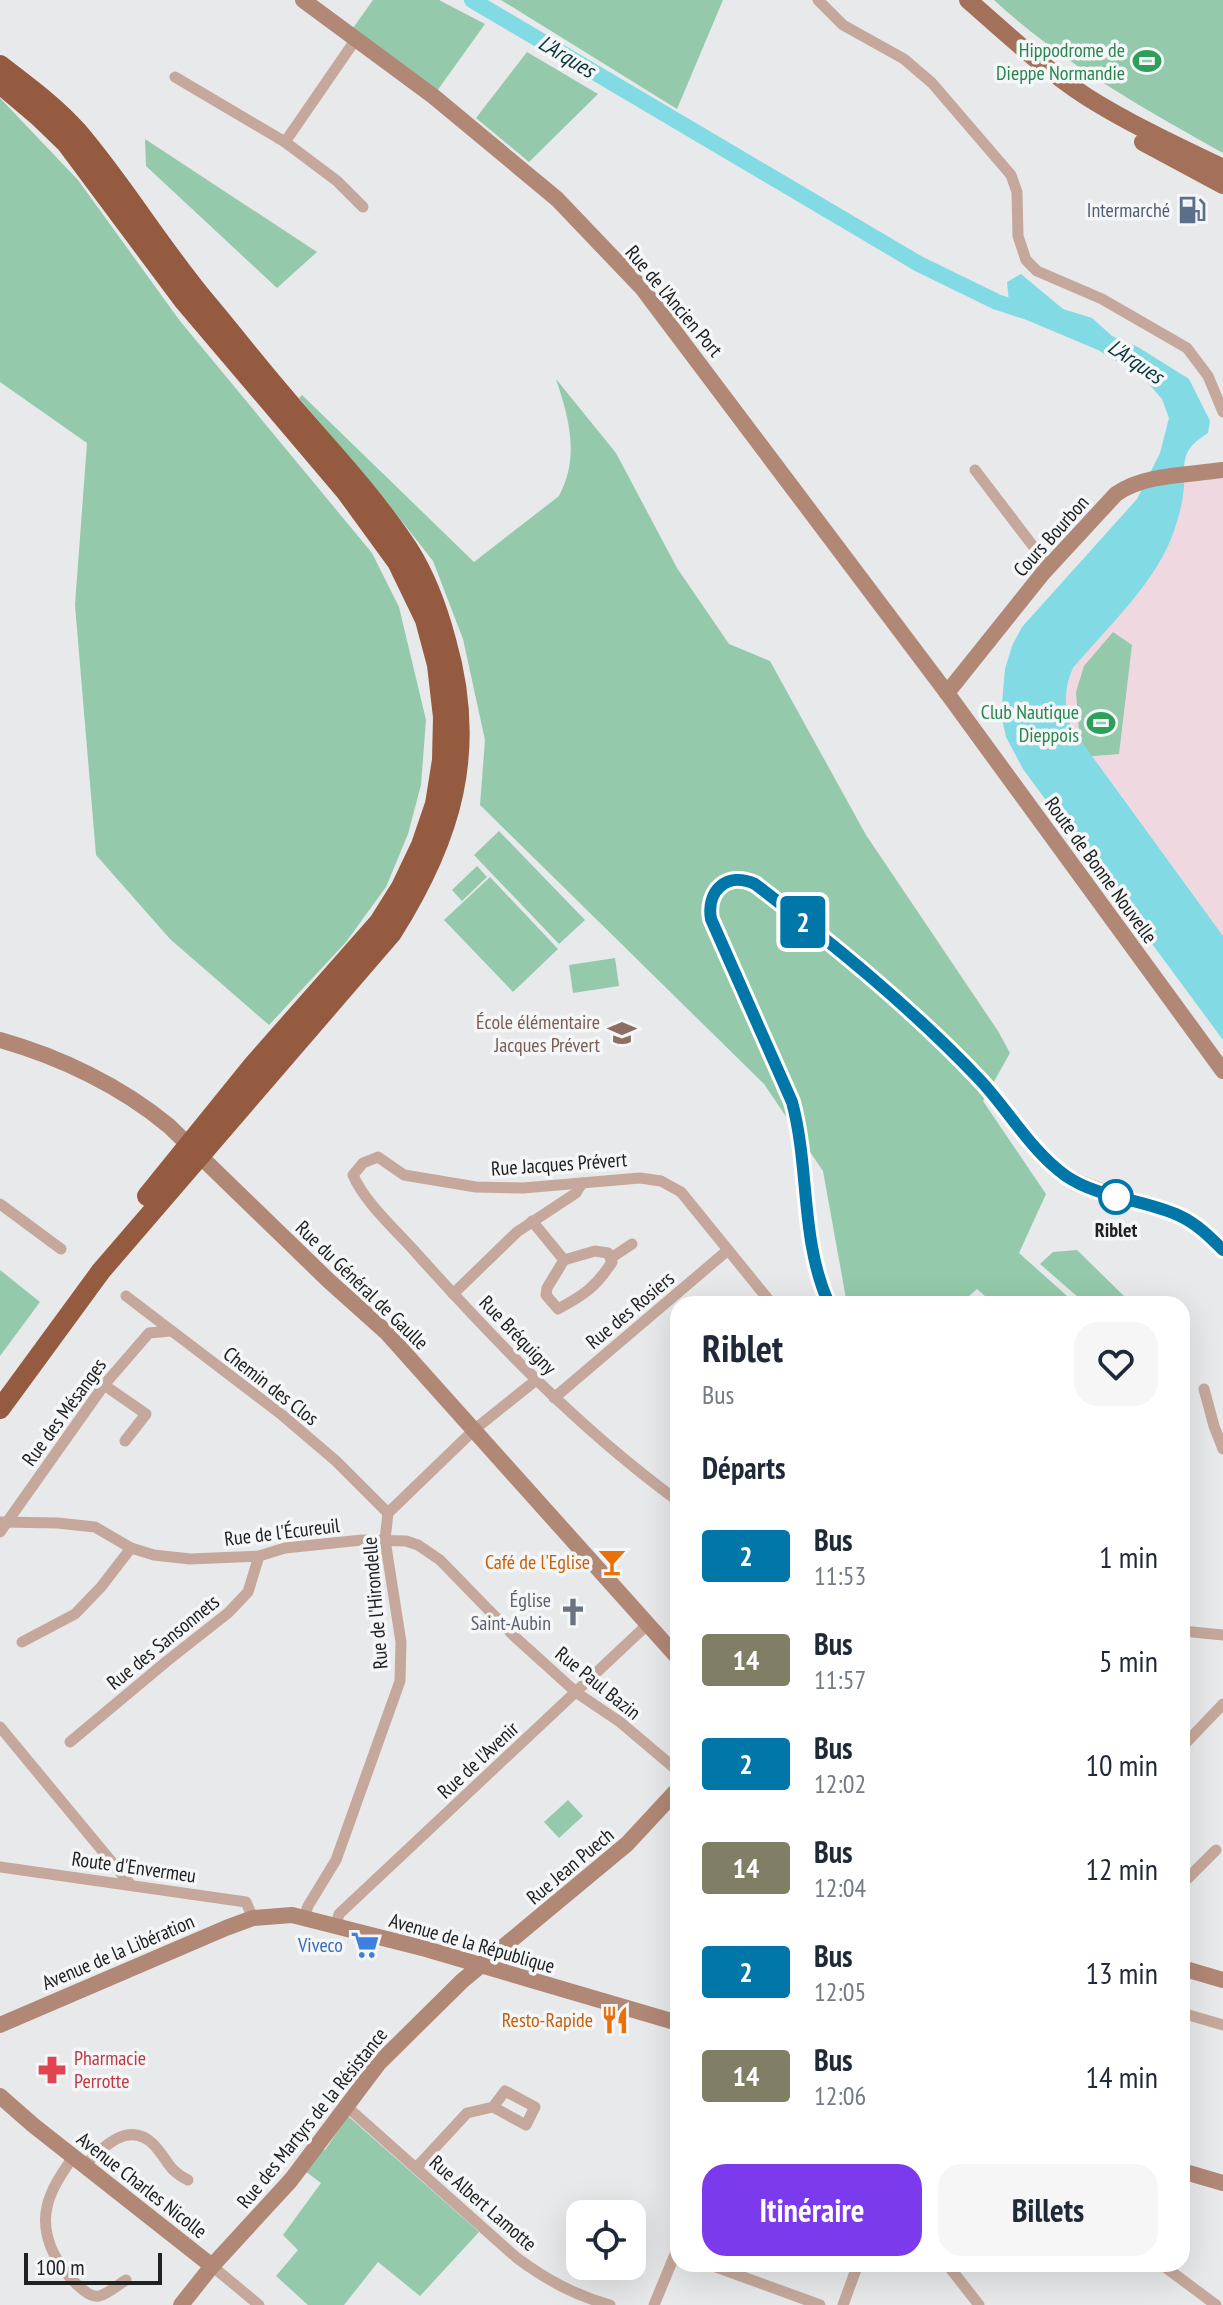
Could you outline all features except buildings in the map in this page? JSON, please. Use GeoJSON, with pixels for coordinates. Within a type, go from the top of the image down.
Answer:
{"type":"FeatureCollection","features":[{"type":"Feature","properties":{"kind":"highway"},"geometry":{"type":"LineString","coordinates":[[0,65],[51,105],[78,132],[196,290],[360,482],[411,553],[439,614],[453,662],[460,715],[459,763],[451,809],[437,852],[417,894],[392,933],[91,1265],[0,1386]]}},
{"type":"Feature","properties":{"kind":"highway"},"geometry":{"type":"LineString","coordinates":[[0,84],[66,143],[183,300],[346,492],[397,562],[425,620],[437,665],[443,717],[442,760],[421,845],[401,887],[379,922],[253,1065],[202,1142]]}},
{"type":"Feature","properties":{"kind":"highway"},"geometry":{"type":"LineString","coordinates":[[0,1409],[187,1159]]}},
{"type":"Feature","properties":{"kind":"main road"},"geometry":{"type":"LineString","coordinates":[[968,0],[1051,77],[1110,123],[1223,185]]}},
{"type":"Feature","properties":{"kind":"main road"},"geometry":{"type":"LineString","coordinates":[[1021,47],[1086,96],[1155,135],[1223,168]]}},
{"type":"Feature","properties":{"kind":"street","name":"Rue de l'Ancien Port"},"geometry":{"type":"LineString","coordinates":[[303,0],[433,96],[557,199],[642,288],[947,693]]}},
{"type":"Feature","properties":{"kind":"street"},"geometry":{"type":"LineString","coordinates":[[818,0],[843,25],[904,59],[932,83],[1011,175],[1017,192],[1018,236],[1026,260],[1037,271],[1102,299],[1187,348],[1208,376],[1223,412]]}},
{"type":"Feature","properties":{"kind":"street"},"geometry":{"type":"LineString","coordinates":[[285,142],[356,39]]}},
{"type":"Feature","properties":{"kind":"street"},"geometry":{"type":"LineString","coordinates":[[175,77],[285,142],[337,181],[363,207]]}},
{"type":"Feature","properties":{"kind":"street"},"geometry":{"type":"LineString","coordinates":[[975,470],[1049,567]]}},
{"type":"Feature","properties":{"kind":"street","name":"Cours Bourbon"},"geometry":{"type":"LineString","coordinates":[[947,693],[1049,567],[1116,494],[1126,487],[1146,481],[1223,470]]}},
{"type":"Feature","properties":{"kind":"street","name":"Route de Bonne Nouvelle"},"geometry":{"type":"LineString","coordinates":[[947,693],[1223,1071]]}},
{"type":"Feature","properties":{"kind":"street"},"geometry":{"type":"LineString","coordinates":[[826,1296],[812,1256],[799,1128],[792,1102],[711,919],[711,897],[718,886],[730,880],[744,879],[755,884],[864,970],[980,1080],[1044,1157],[1067,1176],[1096,1191],[1182,1217],[1207,1233],[1223,1250]]}},
{"type":"Feature","properties":{"kind":"street","name":"Rue du Général de Gaulle"},"geometry":{"type":"LineString","coordinates":[[0,1040],[27,1048],[103,1082],[142,1103],[169,1126],[386,1332],[670,1649]]}},
{"type":"Feature","properties":{"kind":"street","name":"Rue Jacques Prévert"},"geometry":{"type":"LineString","coordinates":[[353,1175],[363,1163],[378,1157],[404,1175],[476,1187],[523,1188],[627,1177],[661,1181],[681,1192],[765,1296]]}},
{"type":"Feature","properties":{"kind":"street","name":"Rue Bréquigny"},"geometry":{"type":"LineString","coordinates":[[353,1175],[356,1184],[453,1294],[535,1381],[630,1466],[670,1495]]}},
{"type":"Feature","properties":{"kind":"street"},"geometry":{"type":"LineString","coordinates":[[453,1294],[486,1259],[532,1221],[576,1193],[582,1183]]}},
{"type":"Feature","properties":{"kind":"street"},"geometry":{"type":"LineString","coordinates":[[0,1204],[61,1249]]}},
{"type":"Feature","properties":{"kind":"street"},"geometry":{"type":"LineString","coordinates":[[532,1221],[564,1260]]}},
{"type":"Feature","properties":{"kind":"street"},"geometry":{"type":"LineString","coordinates":[[611,1258],[632,1244]]}},
{"type":"Feature","properties":{"kind":"street","name":"Rue des Rosiers"},"geometry":{"type":"LineString","coordinates":[[674,1296],[728,1250]]}},
{"type":"Feature","properties":{"kind":"street"},"geometry":{"type":"LineString","coordinates":[[595,1251],[608,1253],[612,1262],[587,1293],[558,1309],[546,1295],[564,1260],[595,1251]]}},
{"type":"Feature","properties":{"kind":"street","name":"Chemin des Clos"},"geometry":{"type":"LineString","coordinates":[[126,1296],[282,1415],[336,1461],[388,1513]]}},
{"type":"Feature","properties":{"kind":"street","name":"Rue des Rosiers"},"geometry":{"type":"LineString","coordinates":[[554,1398],[670,1299]]}},
{"type":"Feature","properties":{"kind":"street","name":"Rue des Mésanges"},"geometry":{"type":"LineString","coordinates":[[2,1525],[104,1385],[149,1333],[170,1331]]}},
{"type":"Feature","properties":{"kind":"street","name":"Rue de l'Hirondelle"},"geometry":{"type":"LineString","coordinates":[[304,1917],[336,1860],[400,1681],[401,1642],[385,1540],[388,1513],[475,1429],[535,1381]]}},
{"type":"Feature","properties":{"kind":"street"},"geometry":{"type":"LineString","coordinates":[[104,1385],[146,1414],[125,1441]]}},
{"type":"Feature","properties":{"kind":"street"},"geometry":{"type":"LineString","coordinates":[[1204,1389],[1223,1449]]}},
{"type":"Feature","properties":{"kind":"street","name":"Rue de l'Écureuil"},"geometry":{"type":"LineString","coordinates":[[2,1525],[58,1523],[95,1527],[131,1548],[154,1555],[190,1559],[259,1556],[285,1548],[385,1540]]}},
{"type":"Feature","properties":{"kind":"street","name":"Rue Paul Bazin"},"geometry":{"type":"LineString","coordinates":[[385,1540],[418,1545],[440,1560],[515,1637],[577,1693],[614,1717],[670,1764]]}},
{"type":"Feature","properties":{"kind":"street"},"geometry":{"type":"LineString","coordinates":[[22,1642],[75,1614],[105,1583],[131,1548]]}},
{"type":"Feature","properties":{"kind":"street","name":"Rue des Sansonnets"},"geometry":{"type":"LineString","coordinates":[[70,1742],[228,1613],[248,1592],[259,1556]]}},
{"type":"Feature","properties":{"kind":"street","name":"Rue de l'Avenir"},"geometry":{"type":"LineString","coordinates":[[336,1925],[339,1914],[647,1625]]}},
{"type":"Feature","properties":{"kind":"street"},"geometry":{"type":"LineString","coordinates":[[1190,1632],[1223,1635]]}},
{"type":"Feature","properties":{"kind":"street"},"geometry":{"type":"LineString","coordinates":[[1190,1739],[1223,1704]]}},
{"type":"Feature","properties":{"kind":"street"},"geometry":{"type":"LineString","coordinates":[[0,1727],[130,1884]]}},
{"type":"Feature","properties":{"kind":"street","name":"Rue Jean Puech"},"geometry":{"type":"LineString","coordinates":[[483,1966],[627,1844],[670,1798]]}},
{"type":"Feature","properties":{"kind":"street"},"geometry":{"type":"LineString","coordinates":[[1190,1876],[1216,1850]]}},
{"type":"Feature","properties":{"kind":"street","name":"Route d'Envermeu"},"geometry":{"type":"LineString","coordinates":[[0,1867],[246,1902],[253,1918]]}},
{"type":"Feature","properties":{"kind":"street","name":"Avenue de la République"},"geometry":{"type":"LineString","coordinates":[[253,1918],[278,1915],[304,1917],[670,2021]]}},
{"type":"Feature","properties":{"kind":"street","name":"Avenue de la Libération"},"geometry":{"type":"LineString","coordinates":[[0,2025],[253,1918]]}},
{"type":"Feature","properties":{"kind":"street","name":"Rue des Martyrs de la Résistance"},"geometry":{"type":"LineString","coordinates":[[181,2305],[212,2266],[291,2180],[379,2063],[427,2013],[483,1966]]}},
{"type":"Feature","properties":{"kind":"street"},"geometry":{"type":"LineString","coordinates":[[1190,1970],[1223,1980]]}},
{"type":"Feature","properties":{"kind":"street"},"geometry":{"type":"LineString","coordinates":[[1190,2015],[1223,2025]]}},
{"type":"Feature","properties":{"kind":"street"},"geometry":{"type":"LineString","coordinates":[[416,2168],[467,2113],[493,2107],[505,2091],[535,2107],[526,2125],[493,2107]]}},
{"type":"Feature","properties":{"kind":"street","name":"Avenue Charles Nicolle"},"geometry":{"type":"LineString","coordinates":[[0,2096],[259,2305]]}},
{"type":"Feature","properties":{"kind":"street","name":"Rue Albert Lamotte"},"geometry":{"type":"LineString","coordinates":[[345,2105],[510,2253],[547,2281],[575,2295],[610,2305]]}},
{"type":"Feature","properties":{"kind":"street"},"geometry":{"type":"LineString","coordinates":[[126,2280],[99,2296],[89,2295],[66,2276],[55,2258],[48,2237],[46,2208],[59,2178],[116,2137],[137,2136],[154,2145],[173,2172],[188,2180]]}},
{"type":"Feature","properties":{"kind":"street"},"geometry":{"type":"LineString","coordinates":[[1190,2173],[1223,2183]]}},
{"type":"Feature","properties":{"kind":"street"},"geometry":{"type":"LineString","coordinates":[[654,2305],[670,2267]]}},
{"type":"Feature","properties":{"kind":"street"},"geometry":{"type":"LineString","coordinates":[[730,2272],[820,2305]]}},
{"type":"Feature","properties":{"kind":"street"},"geometry":{"type":"LineString","coordinates":[[843,2305],[855,2272]]}},
{"type":"Feature","properties":{"kind":"street"},"geometry":{"type":"LineString","coordinates":[[953,2272],[979,2305]]}},
{"type":"Feature","properties":{"kind":"street"},"geometry":{"type":"LineString","coordinates":[[1172,2272],[1216,2305]]}},
{"type":"Feature","properties":{"kind":"shaded area"},"geometry":{"type":"Polygon","coordinates":[[[1223,476],[1223,936],[1071,726],[1065,702],[1073,668],[1147,581],[1167,547],[1174,531],[1183,481],[1223,476]]]}},
{"type":"Feature","properties":{"kind":"green space"},"geometry":{"type":"Polygon","coordinates":[[[373,0],[439,0],[485,24],[437,91],[353,28],[373,0]]]}},
{"type":"Feature","properties":{"kind":"green space"},"geometry":{"type":"Polygon","coordinates":[[[501,0],[723,0],[677,109],[501,0]]]}},
{"type":"Feature","properties":{"kind":"green space","name":"Hippodrome de Dieppe Normandie"},"geometry":{"type":"Polygon","coordinates":[[[994,0],[1223,0],[1223,153],[1075,64],[994,0]]]}},
{"type":"Feature","properties":{"kind":"green space"},"geometry":{"type":"Polygon","coordinates":[[[527,52],[598,94],[529,162],[476,118],[527,52]]]}},
{"type":"Feature","properties":{"kind":"green space"},"geometry":{"type":"Polygon","coordinates":[[[0,98],[78,180],[180,321],[372,553],[399,607],[426,720],[421,785],[408,834],[386,887],[346,942],[269,1025],[170,939],[96,855],[75,605],[87,443],[0,382],[0,98]]]}},
{"type":"Feature","properties":{"kind":"green space"},"geometry":{"type":"Polygon","coordinates":[[[145,139],[317,252],[277,288],[146,166],[145,139]]]}},
{"type":"Feature","properties":{"kind":"green space"},"geometry":{"type":"Polygon","coordinates":[[[556,379],[616,453],[677,568],[729,644],[770,661],[866,835],[998,1031],[1010,1053],[983,1101],[1046,1194],[1019,1253],[1067,1296],[985,1296],[977,1289],[969,1296],[846,1296],[823,1171],[764,1084],[480,805],[485,740],[463,639],[433,561],[299,398],[302,395],[474,562],[559,496],[571,452],[565,408],[556,379]]]}},
{"type":"Feature","properties":{"kind":"green space","name":"Club Nautique Dieppois"},"geometry":{"type":"Polygon","coordinates":[[[1113,632],[1132,645],[1119,754],[1081,757],[1076,692],[1084,666],[1113,632]]]}},
{"type":"Feature","properties":{"kind":"green space"},"geometry":{"type":"Polygon","coordinates":[[[499,831],[585,920],[559,944],[474,855],[499,831]]]}},
{"type":"Feature","properties":{"kind":"green space"},"geometry":{"type":"Polygon","coordinates":[[[477,866],[487,877],[462,901],[452,890],[477,866]]]}},
{"type":"Feature","properties":{"kind":"green space"},"geometry":{"type":"Polygon","coordinates":[[[490,877],[558,949],[513,992],[444,920],[490,877]]]}},
{"type":"Feature","properties":{"kind":"green space"},"geometry":{"type":"Polygon","coordinates":[[[615,958],[619,986],[573,993],[569,965],[615,958]]]}},
{"type":"Feature","properties":{"kind":"green space"},"geometry":{"type":"Polygon","coordinates":[[[1077,1250],[1124,1296],[1077,1296],[1040,1264],[1053,1252],[1077,1250]]]}},
{"type":"Feature","properties":{"kind":"green space"},"geometry":{"type":"Polygon","coordinates":[[[0,1270],[40,1302],[0,1356],[0,1270]]]}},
{"type":"Feature","properties":{"kind":"green space"},"geometry":{"type":"Polygon","coordinates":[[[568,1800],[583,1816],[559,1838],[544,1822],[568,1800]]]}},
{"type":"Feature","properties":{"kind":"green space"},"geometry":{"type":"Polygon","coordinates":[[[348,2116],[479,2232],[420,2296],[378,2262],[344,2305],[308,2305],[276,2276],[298,2250],[283,2235],[321,2183],[305,2171],[321,2149],[325,2150],[348,2116]]]}},
{"type":"Feature","properties":{"kind":"water"},"geometry":{"type":"Polygon","coordinates":[[[1021,274],[1063,309],[1092,318],[1112,336],[1138,347],[1189,379],[1210,421],[1208,433],[1187,454],[1180,512],[1163,556],[1127,606],[1073,668],[1066,697],[1071,727],[1223,936],[1223,1040],[1023,769],[1006,737],[1001,714],[1005,669],[1012,646],[1022,627],[1137,499],[1160,453],[1169,418],[1162,399],[1142,376],[1098,350],[1010,313],[1007,282],[1021,274]]]}},
{"type":"Feature","properties":{"kind":"waterway","name":"L'Arques"},"geometry":{"type":"LineString","coordinates":[[472,0],[919,264],[997,302],[1028,312]]}},
{"type":"Feature","properties":{"kind":"bus line","name":"2"},"geometry":{"type":"LineString","coordinates":[[825,1296],[812,1256],[799,1128],[792,1102],[711,919],[711,897],[718,886],[730,880],[744,879],[755,884],[864,970],[980,1080],[1051,1164],[1096,1191],[1182,1217],[1207,1233],[1223,1250]]}},
{"type":"Feature","properties":{"kind":"place","name":"Hippodrome de Dieppe Normandie"},"geometry":{"type":"Point","coordinates":[1147,61]}},
{"type":"Feature","properties":{"kind":"place","name":"Intermarché"},"geometry":{"type":"Point","coordinates":[1192,210]}},
{"type":"Feature","properties":{"kind":"place","name":"Club Nautique Dieppois"},"geometry":{"type":"Point","coordinates":[1101,723]}},
{"type":"Feature","properties":{"kind":"place","name":"École élémentaire Jacques Prévert"},"geometry":{"type":"Point","coordinates":[622,1033]}},
{"type":"Feature","properties":{"kind":"place","name":"Riblet"},"geometry":{"type":"Point","coordinates":[1116,1197]}},
{"type":"Feature","properties":{"kind":"place","name":"Café de l'Eglise"},"geometry":{"type":"Point","coordinates":[612,1562]}},
{"type":"Feature","properties":{"kind":"place","name":"Église Saint-Aubin"},"geometry":{"type":"Point","coordinates":[573,1612]}},
{"type":"Feature","properties":{"kind":"place","name":"Viveco"},"geometry":{"type":"Point","coordinates":[365,1945]}},
{"type":"Feature","properties":{"kind":"place","name":"Resto-Rapide"},"geometry":{"type":"Point","coordinates":[615,2020]}},
{"type":"Feature","properties":{"kind":"place","name":"Pharmacie Perrotte"},"geometry":{"type":"Point","coordinates":[52,2070]}}]}
